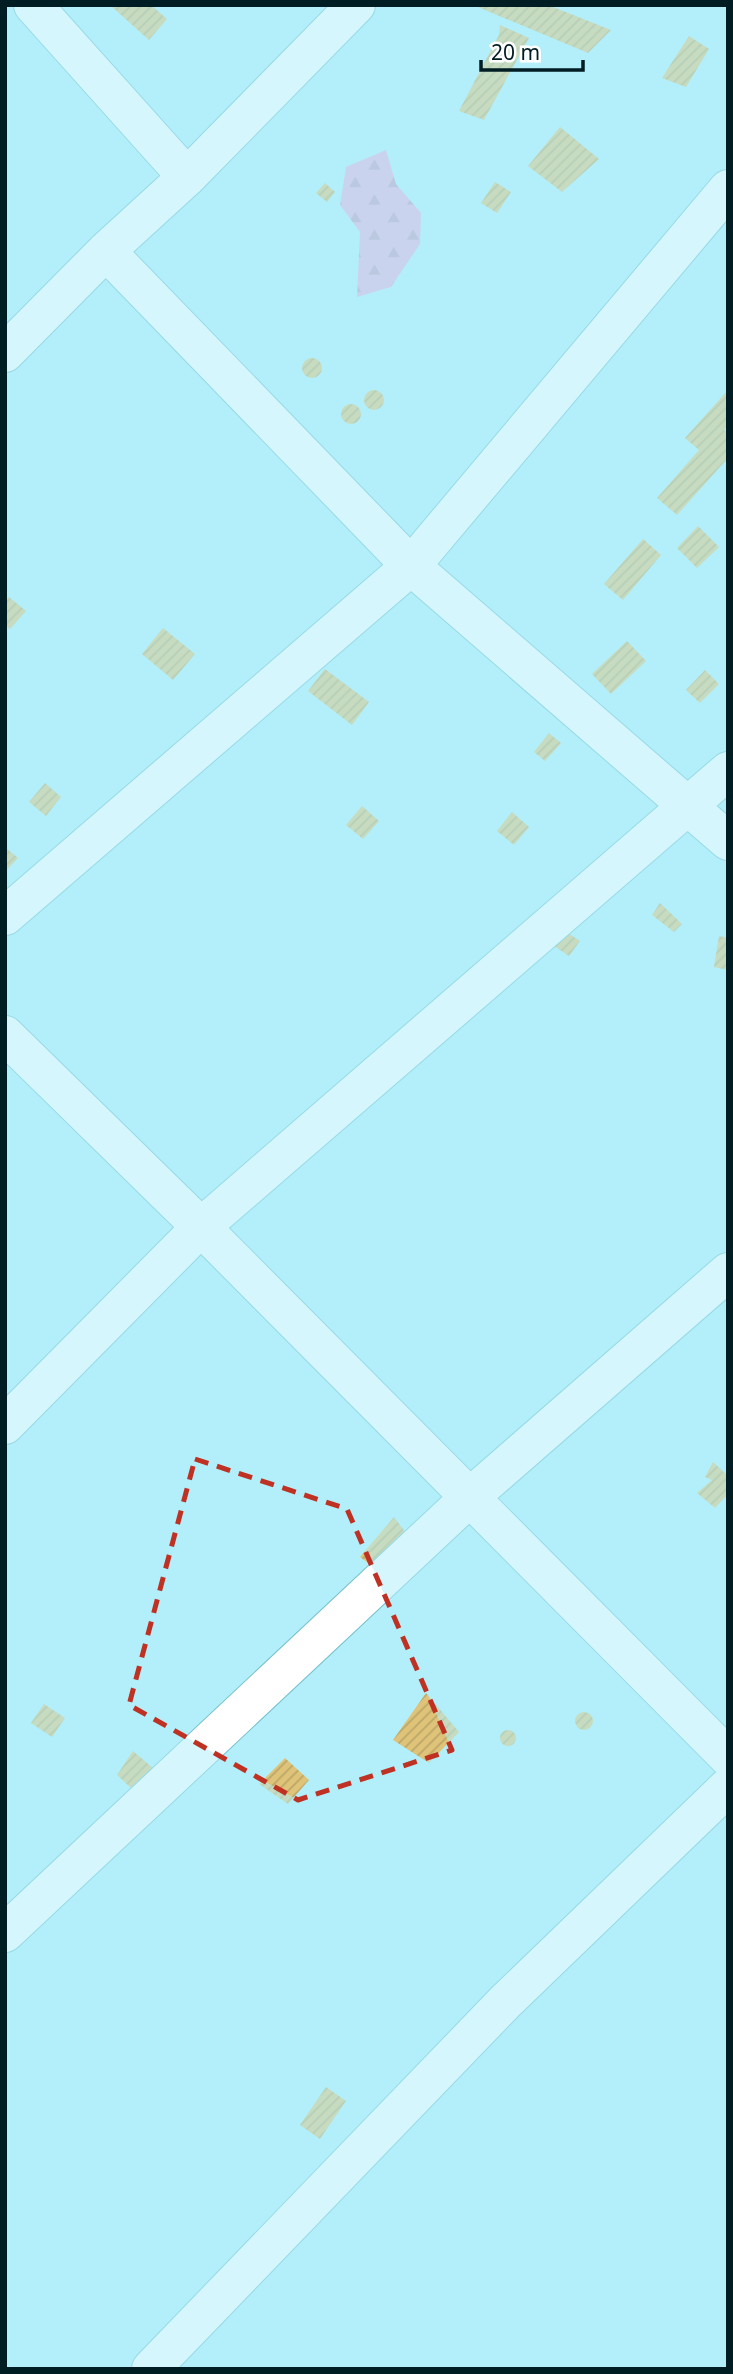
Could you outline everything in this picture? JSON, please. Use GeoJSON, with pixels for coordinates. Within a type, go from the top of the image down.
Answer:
{"type":"FeatureCollection","features":[{"type":"Feature","properties":{"kind":"street"},"geometry":{"type":"LineString","coordinates":[[33,5],[187,177]]}},
{"type":"Feature","properties":{"kind":"street"},"geometry":{"type":"LineString","coordinates":[[5,353],[106,251],[187,177],[356,5]]}},
{"type":"Feature","properties":{"kind":"street"},"geometry":{"type":"LineString","coordinates":[[5,916],[411,566],[728,189]]}},
{"type":"Feature","properties":{"kind":"street"},"geometry":{"type":"LineString","coordinates":[[106,251],[411,566],[728,841]]}},
{"type":"Feature","properties":{"kind":"street"},"geometry":{"type":"LineString","coordinates":[[5,1425],[201,1227],[728,771]]}},
{"type":"Feature","properties":{"kind":"street"},"geometry":{"type":"LineString","coordinates":[[5,1035],[201,1227],[728,1757]]}},
{"type":"Feature","properties":{"kind":"street"},"geometry":{"type":"LineString","coordinates":[[5,1933],[470,1497],[728,1272]]}},
{"type":"Feature","properties":{"kind":"street"},"geometry":{"type":"LineString","coordinates":[[151,2369],[505,2002],[728,1787]]}},
{"type":"Feature","properties":{"kind":"highlighted area"},"geometry":{"type":"Polygon","coordinates":[[[195,1459],[347,1509],[452,1750],[298,1800],[129,1705],[195,1459]]]}},
{"type":"Feature","properties":{"kind":"green space"},"geometry":{"type":"Polygon","coordinates":[[[386,150],[396,184],[421,213],[420,244],[391,287],[357,297],[360,232],[340,205],[346,167],[386,150]]]}},
{"type":"Feature","properties":{"kind":"building"},"geometry":{"type":"Polygon","coordinates":[[[110,5],[151,5],[167,19],[149,40],[110,5]]]}},
{"type":"Feature","properties":{"kind":"building"},"geometry":{"type":"Polygon","coordinates":[[[473,5],[548,5],[611,30],[588,53],[473,5]]]}},
{"type":"Feature","properties":{"kind":"building"},"geometry":{"type":"Polygon","coordinates":[[[500,25],[529,38],[484,120],[459,111],[499,35],[500,25]]]}},
{"type":"Feature","properties":{"kind":"building"},"geometry":{"type":"Polygon","coordinates":[[[689,36],[709,49],[686,87],[662,78],[689,36]]]}},
{"type":"Feature","properties":{"kind":"building"},"geometry":{"type":"Polygon","coordinates":[[[560,127],[599,159],[562,192],[528,166],[560,127]]]}},
{"type":"Feature","properties":{"kind":"building"},"geometry":{"type":"Polygon","coordinates":[[[495,182],[511,192],[497,213],[481,203],[495,182]]]}},
{"type":"Feature","properties":{"kind":"building"},"geometry":{"type":"Polygon","coordinates":[[[325,183],[335,192],[327,202],[316,193],[325,183]]]}},
{"type":"Feature","properties":{"kind":"building"},"geometry":{"type":"Polygon","coordinates":[[[312,358],[319,361],[322,368],[319,375],[312,378],[305,375],[302,368],[305,361],[312,358]]]}},
{"type":"Feature","properties":{"kind":"building"},"geometry":{"type":"Polygon","coordinates":[[[370,390],[378,390],[384,400],[378,410],[370,410],[364,404],[364,396],[370,390]]]}},
{"type":"Feature","properties":{"kind":"building"},"geometry":{"type":"Polygon","coordinates":[[[728,390],[728,425],[724,430],[728,433],[728,458],[677,515],[657,498],[699,450],[685,438],[728,390]]]}},
{"type":"Feature","properties":{"kind":"building"},"geometry":{"type":"Polygon","coordinates":[[[347,404],[355,404],[361,414],[355,424],[347,424],[341,418],[341,410],[347,404]]]}},
{"type":"Feature","properties":{"kind":"building"},"geometry":{"type":"Polygon","coordinates":[[[698,526],[719,547],[697,568],[677,548],[698,526]]]}},
{"type":"Feature","properties":{"kind":"building"},"geometry":{"type":"Polygon","coordinates":[[[643,539],[661,555],[623,600],[604,584],[643,539]]]}},
{"type":"Feature","properties":{"kind":"building"},"geometry":{"type":"Polygon","coordinates":[[[9,597],[26,611],[10,629],[5,625],[5,601],[9,597]]]}},
{"type":"Feature","properties":{"kind":"building"},"geometry":{"type":"Polygon","coordinates":[[[163,628],[195,654],[173,680],[142,654],[163,628]]]}},
{"type":"Feature","properties":{"kind":"building"},"geometry":{"type":"Polygon","coordinates":[[[627,641],[646,661],[611,694],[592,674],[627,641]]]}},
{"type":"Feature","properties":{"kind":"building"},"geometry":{"type":"Polygon","coordinates":[[[325,669],[369,702],[352,725],[308,691],[325,669]]]}},
{"type":"Feature","properties":{"kind":"building"},"geometry":{"type":"Polygon","coordinates":[[[705,670],[719,684],[700,703],[686,690],[705,670]]]}},
{"type":"Feature","properties":{"kind":"building"},"geometry":{"type":"Polygon","coordinates":[[[549,733],[561,743],[545,761],[534,752],[549,733]]]}},
{"type":"Feature","properties":{"kind":"building"},"geometry":{"type":"Polygon","coordinates":[[[45,783],[61,797],[46,816],[29,802],[45,783]]]}},
{"type":"Feature","properties":{"kind":"building"},"geometry":{"type":"Polygon","coordinates":[[[362,806],[379,821],[363,839],[346,825],[362,806]]]}},
{"type":"Feature","properties":{"kind":"building"},"geometry":{"type":"Polygon","coordinates":[[[512,812],[529,827],[514,845],[497,831],[512,812]]]}},
{"type":"Feature","properties":{"kind":"building"},"geometry":{"type":"Polygon","coordinates":[[[5,847],[18,858],[5,872],[5,847]]]}},
{"type":"Feature","properties":{"kind":"building"},"geometry":{"type":"Polygon","coordinates":[[[660,903],[682,924],[674,932],[652,915],[660,903]]]}},
{"type":"Feature","properties":{"kind":"building"},"geometry":{"type":"Polygon","coordinates":[[[565,931],[580,941],[569,956],[554,946],[565,931]]]}},
{"type":"Feature","properties":{"kind":"building"},"geometry":{"type":"Polygon","coordinates":[[[719,936],[728,938],[728,970],[714,967],[719,936]]]}},
{"type":"Feature","properties":{"kind":"building"},"geometry":{"type":"Polygon","coordinates":[[[713,1462],[728,1476],[728,1494],[715,1508],[697,1493],[712,1480],[705,1477],[713,1462]]]}},
{"type":"Feature","properties":{"kind":"building"},"geometry":{"type":"Polygon","coordinates":[[[394,1517],[409,1537],[380,1572],[360,1557],[394,1517]]]}},
{"type":"Feature","properties":{"kind":"building"},"geometry":{"type":"Polygon","coordinates":[[[426,1693],[459,1732],[429,1763],[393,1740],[426,1693]]]}},
{"type":"Feature","properties":{"kind":"building"},"geometry":{"type":"Polygon","coordinates":[[[44,1704],[65,1718],[52,1737],[31,1723],[44,1704]]]}},
{"type":"Feature","properties":{"kind":"building"},"geometry":{"type":"Polygon","coordinates":[[[584,1712],[590,1715],[593,1721],[590,1727],[584,1730],[578,1727],[575,1721],[578,1715],[584,1712]]]}},
{"type":"Feature","properties":{"kind":"building"},"geometry":{"type":"Polygon","coordinates":[[[508,1730],[516,1738],[508,1746],[500,1738],[508,1730]]]}},
{"type":"Feature","properties":{"kind":"building"},"geometry":{"type":"Polygon","coordinates":[[[133,1751],[161,1775],[142,1798],[117,1775],[133,1751]]]}},
{"type":"Feature","properties":{"kind":"building"},"geometry":{"type":"Polygon","coordinates":[[[285,1758],[309,1780],[288,1804],[259,1784],[285,1758]]]}},
{"type":"Feature","properties":{"kind":"building"},"geometry":{"type":"Polygon","coordinates":[[[326,2087],[346,2101],[320,2139],[300,2125],[326,2087]]]}}]}
